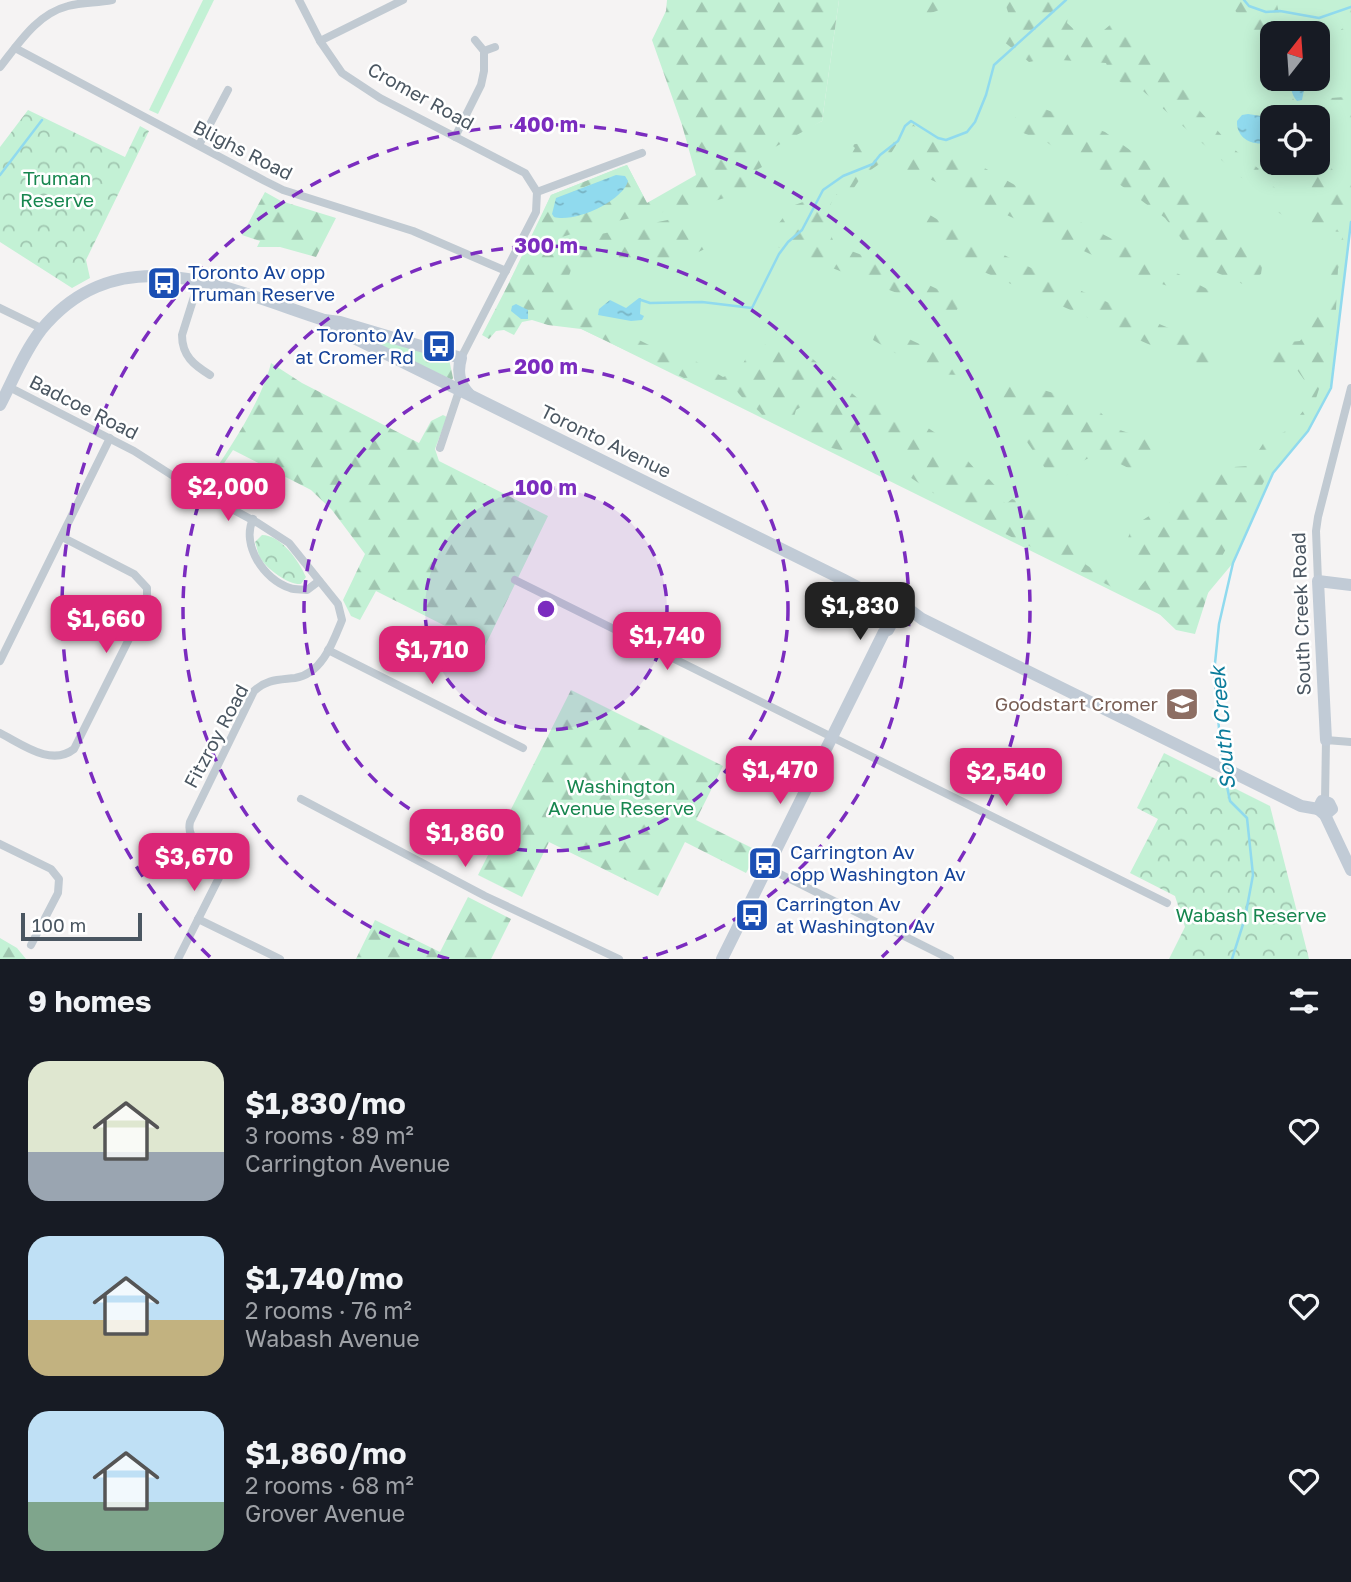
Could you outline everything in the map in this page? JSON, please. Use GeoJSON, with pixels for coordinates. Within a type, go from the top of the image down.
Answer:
{"type":"FeatureCollection","features":[{"type":"Feature","properties":{"kind":"street"},"geometry":{"type":"LineString","coordinates":[[0,67],[36,23],[51,12],[69,5],[111,0]]}},
{"type":"Feature","properties":{"kind":"street","name":"Cromer Road"},"geometry":{"type":"LineString","coordinates":[[299,0],[320,41],[342,73],[361,87],[525,173],[537,192]]}},
{"type":"Feature","properties":{"kind":"street"},"geometry":{"type":"LineString","coordinates":[[320,41],[403,0]]}},
{"type":"Feature","properties":{"kind":"street"},"geometry":{"type":"LineString","coordinates":[[455,136],[481,85],[484,71],[484,51],[475,40]]}},
{"type":"Feature","properties":{"kind":"street"},"geometry":{"type":"LineString","coordinates":[[484,51],[495,47]]}},
{"type":"Feature","properties":{"kind":"street","name":"Blighs Road"},"geometry":{"type":"LineString","coordinates":[[15,48],[283,190],[414,231],[506,271]]}},
{"type":"Feature","properties":{"kind":"street"},"geometry":{"type":"LineString","coordinates":[[199,145],[228,90]]}},
{"type":"Feature","properties":{"kind":"street"},"geometry":{"type":"LineString","coordinates":[[440,448],[464,393],[458,369],[461,358],[536,212],[537,192],[642,153]]}},
{"type":"Feature","properties":{"kind":"street","name":"Toronto Avenue"},"geometry":{"type":"LineString","coordinates":[[0,405],[26,354],[43,329],[74,299],[112,282],[160,275],[199,281],[324,320],[340,322],[461,358]]}},
{"type":"Feature","properties":{"kind":"street"},"geometry":{"type":"LineString","coordinates":[[199,281],[182,335],[182,344],[186,356],[195,366],[210,375]]}},
{"type":"Feature","properties":{"kind":"street"},"geometry":{"type":"LineString","coordinates":[[0,308],[43,329]]}},
{"type":"Feature","properties":{"kind":"street","name":"Toronto Avenue"},"geometry":{"type":"LineString","coordinates":[[324,320],[336,329],[894,609],[922,619],[1301,806],[1322,809]]}},
{"type":"Feature","properties":{"kind":"street","name":"Badcoe Road"},"geometry":{"type":"LineString","coordinates":[[9,387],[155,463],[189,486],[253,519],[289,543],[338,604],[342,620],[328,650]]}},
{"type":"Feature","properties":{"kind":"street","name":"South Creek Road"},"geometry":{"type":"LineString","coordinates":[[1351,388],[1318,517],[1318,581],[1326,740],[1322,809],[1351,870]]}},
{"type":"Feature","properties":{"kind":"street"},"geometry":{"type":"LineString","coordinates":[[0,661],[110,438]]}},
{"type":"Feature","properties":{"kind":"street"},"geometry":{"type":"LineString","coordinates":[[253,519],[250,537],[254,556],[267,574],[289,588],[307,590],[319,581]]}},
{"type":"Feature","properties":{"kind":"street"},"geometry":{"type":"LineString","coordinates":[[0,733],[48,756],[61,756],[74,749],[147,603],[147,588],[134,574],[62,537]]}},
{"type":"Feature","properties":{"kind":"street"},"geometry":{"type":"LineString","coordinates":[[514,580],[1167,903]]}},
{"type":"Feature","properties":{"kind":"street"},"geometry":{"type":"LineString","coordinates":[[1318,581],[1351,585]]}},
{"type":"Feature","properties":{"kind":"street"},"geometry":{"type":"LineString","coordinates":[[722,959],[894,609]]}},
{"type":"Feature","properties":{"kind":"street"},"geometry":{"type":"LineString","coordinates":[[328,650],[523,748]]}},
{"type":"Feature","properties":{"kind":"street","name":"Fitzroy Road"},"geometry":{"type":"LineString","coordinates":[[228,858],[192,839],[188,830],[190,822],[254,691],[268,681],[304,676],[322,662],[328,650]]}},
{"type":"Feature","properties":{"kind":"street"},"geometry":{"type":"LineString","coordinates":[[1326,740],[1351,742]]}},
{"type":"Feature","properties":{"kind":"street"},"geometry":{"type":"LineString","coordinates":[[302,799],[485,896],[619,959]]}},
{"type":"Feature","properties":{"kind":"street"},"geometry":{"type":"LineString","coordinates":[[178,959],[237,842]]}},
{"type":"Feature","properties":{"kind":"street"},"geometry":{"type":"LineString","coordinates":[[0,844],[51,869],[59,879],[58,893],[31,945]]}},
{"type":"Feature","properties":{"kind":"street"},"geometry":{"type":"LineString","coordinates":[[768,868],[950,959]]}},
{"type":"Feature","properties":{"kind":"street"},"geometry":{"type":"LineString","coordinates":[[198,919],[280,959]]}},
{"type":"Feature","properties":{"kind":"green space"},"geometry":{"type":"Polygon","coordinates":[[[203,0],[214,0],[158,114],[149,110],[203,0]]]}},
{"type":"Feature","properties":{"kind":"green space"},"geometry":{"type":"Polygon","coordinates":[[[667,0],[839,0],[822,121],[757,157],[762,167],[751,173],[749,186],[734,195],[607,223],[553,239],[532,237],[551,195],[621,167],[627,165],[647,203],[696,175],[682,125],[652,40],[666,11],[667,0]],[[616,175],[556,198],[553,211],[616,175]]]}},
{"type":"Feature","properties":{"kind":"green space"},"geometry":{"type":"Polygon","coordinates":[[[839,0],[1351,0],[1351,222],[1331,388],[1308,431],[1273,473],[1233,563],[1181,625],[505,291],[551,195],[627,165],[647,203],[822,121],[839,0]]]}},
{"type":"Feature","properties":{"kind":"green space"},"geometry":{"type":"Polygon","coordinates":[[[921,0],[950,0],[948,7],[925,15],[921,0]]]}},
{"type":"Feature","properties":{"kind":"green space"},"geometry":{"type":"Polygon","coordinates":[[[1004,0],[1083,0],[1069,10],[1067,23],[1079,34],[1098,35],[1116,20],[1140,34],[1199,110],[1235,150],[1259,169],[1250,178],[1243,179],[1135,84],[1122,83],[1111,76],[1106,63],[1045,59],[1029,62],[1003,41],[1011,21],[1004,0]]]}},
{"type":"Feature","properties":{"kind":"green space"},"geometry":{"type":"Polygon","coordinates":[[[1227,0],[1272,0],[1277,4],[1281,21],[1260,21],[1260,43],[1227,0]]]}},
{"type":"Feature","properties":{"kind":"green space"},"geometry":{"type":"Polygon","coordinates":[[[1343,0],[1351,0],[1351,36],[1335,52],[1331,45],[1336,34],[1349,23],[1343,0]]]}},
{"type":"Feature","properties":{"kind":"green space"},"geometry":{"type":"Polygon","coordinates":[[[1276,91],[1289,91],[1296,105],[1295,105],[1276,91]]]}},
{"type":"Feature","properties":{"kind":"green space"},"geometry":{"type":"Polygon","coordinates":[[[1344,97],[1351,104],[1351,122],[1341,107],[1330,114],[1330,105],[1316,105],[1331,98],[1344,97]]]}},
{"type":"Feature","properties":{"kind":"green space"},"geometry":{"type":"Polygon","coordinates":[[[1034,105],[1105,132],[1184,189],[1250,250],[1262,267],[1261,274],[1245,285],[1204,267],[1165,218],[1111,178],[1090,176],[1048,143],[1004,125],[1034,105]]]}},
{"type":"Feature","properties":{"kind":"green space","name":"Truman Reserve"},"geometry":{"type":"Polygon","coordinates":[[[28,110],[125,157],[140,126],[149,131],[86,260],[90,278],[72,288],[0,242],[0,147],[28,110]]]}},
{"type":"Feature","properties":{"kind":"green space"},"geometry":{"type":"Polygon","coordinates":[[[909,117],[932,129],[913,126],[905,131],[888,158],[862,176],[849,195],[834,195],[825,221],[835,245],[878,261],[952,296],[958,308],[954,315],[770,244],[769,236],[792,206],[803,202],[842,175],[846,168],[854,163],[850,157],[855,148],[852,145],[887,143],[909,117]]]}},
{"type":"Feature","properties":{"kind":"green space"},"geometry":{"type":"Polygon","coordinates":[[[920,135],[1209,290],[1208,300],[1133,274],[923,176],[897,175],[900,158],[920,135]]]}},
{"type":"Feature","properties":{"kind":"green space"},"geometry":{"type":"Polygon","coordinates":[[[1351,159],[1351,190],[1344,215],[1344,251],[1338,269],[1335,329],[1309,420],[1288,439],[1217,565],[1195,634],[1176,630],[1152,607],[961,512],[904,473],[896,446],[898,437],[873,428],[862,456],[817,444],[808,433],[824,414],[820,399],[796,410],[792,424],[762,415],[736,390],[739,383],[684,378],[581,329],[532,320],[522,322],[514,335],[504,330],[496,331],[489,339],[482,335],[525,252],[540,254],[601,234],[677,218],[683,229],[708,242],[707,248],[679,261],[583,260],[571,270],[565,287],[567,295],[579,310],[649,345],[669,346],[723,377],[739,371],[751,349],[774,342],[806,353],[862,402],[880,400],[897,418],[912,417],[937,434],[931,448],[960,452],[975,469],[966,480],[972,487],[989,479],[1002,493],[1001,499],[1006,504],[1012,499],[1022,502],[1027,508],[1065,522],[1090,554],[1085,564],[1091,568],[1101,564],[1113,574],[1113,583],[1125,582],[1139,588],[1149,576],[1128,538],[1132,527],[1197,485],[1218,468],[1249,466],[1264,442],[1288,430],[1311,401],[1310,388],[1295,367],[1270,368],[1266,359],[1280,345],[1300,341],[1315,320],[1326,293],[1343,232],[1304,225],[1279,213],[1270,204],[1265,193],[1266,181],[1278,190],[1288,205],[1311,216],[1315,203],[1304,194],[1302,186],[1311,175],[1330,175],[1330,166],[1334,172],[1344,175],[1351,159]]]}},
{"type":"Feature","properties":{"kind":"green space"},"geometry":{"type":"Polygon","coordinates":[[[265,192],[281,201],[336,218],[316,257],[280,247],[257,247],[260,241],[242,235],[265,192]]]}},
{"type":"Feature","properties":{"kind":"green space"},"geometry":{"type":"Polygon","coordinates":[[[918,208],[1023,264],[1205,343],[1216,354],[1214,368],[1180,358],[959,261],[904,219],[918,208]]]}},
{"type":"Feature","properties":{"kind":"green space"},"geometry":{"type":"Polygon","coordinates":[[[336,324],[449,359],[453,378],[452,380],[336,324]]]}},
{"type":"Feature","properties":{"kind":"green space"},"geometry":{"type":"Polygon","coordinates":[[[877,329],[894,332],[964,365],[960,375],[931,374],[873,340],[877,329]]]}},
{"type":"Feature","properties":{"kind":"green space"},"geometry":{"type":"Polygon","coordinates":[[[271,363],[302,383],[419,443],[431,421],[443,415],[447,417],[435,449],[439,461],[548,516],[485,646],[376,591],[360,620],[351,616],[343,600],[365,554],[332,510],[311,490],[233,450],[208,487],[205,485],[252,410],[271,363]]]}},
{"type":"Feature","properties":{"kind":"green space"},"geometry":{"type":"Polygon","coordinates":[[[1017,382],[1093,405],[1117,429],[1152,441],[1159,451],[1158,464],[1153,470],[1138,473],[1113,460],[1096,456],[1080,463],[1058,483],[1001,404],[994,402],[990,396],[991,390],[1003,384],[1017,382]]]}},
{"type":"Feature","properties":{"kind":"green space"},"geometry":{"type":"Polygon","coordinates":[[[262,535],[276,539],[294,557],[306,577],[301,584],[285,579],[264,563],[255,542],[262,535]]]}},
{"type":"Feature","properties":{"kind":"green space","name":"Washington Avenue Reserve"},"geometry":{"type":"Polygon","coordinates":[[[571,690],[723,766],[696,820],[758,851],[746,873],[685,842],[658,896],[549,842],[522,897],[478,875],[571,690]]]}},
{"type":"Feature","properties":{"kind":"green space","name":"Wabash Reserve"},"geometry":{"type":"Polygon","coordinates":[[[1164,753],[1270,806],[1309,959],[1169,959],[1185,927],[1175,896],[1130,873],[1158,819],[1137,808],[1164,753]]]}},
{"type":"Feature","properties":{"kind":"green space"},"geometry":{"type":"Polygon","coordinates":[[[468,897],[511,919],[491,959],[356,959],[375,920],[440,952],[468,897]]]}},
{"type":"Feature","properties":{"kind":"green space"},"geometry":{"type":"Polygon","coordinates":[[[0,938],[17,948],[26,959],[0,959],[0,938]]]}},
{"type":"Feature","properties":{"kind":"water"},"geometry":{"type":"Polygon","coordinates":[[[1292,91],[1304,91],[1302,100],[1295,99],[1292,91]]]}},
{"type":"Feature","properties":{"kind":"water"},"geometry":{"type":"Polygon","coordinates":[[[1242,115],[1260,116],[1260,144],[1243,138],[1237,121],[1242,115]]]}},
{"type":"Feature","properties":{"kind":"water"},"geometry":{"type":"Polygon","coordinates":[[[616,175],[625,176],[628,181],[624,189],[607,203],[573,217],[554,217],[552,214],[556,198],[616,175]]]}},
{"type":"Feature","properties":{"kind":"water"},"geometry":{"type":"Polygon","coordinates":[[[639,298],[640,314],[644,316],[642,320],[631,321],[598,315],[599,309],[610,300],[626,308],[639,298]]]}},
{"type":"Feature","properties":{"kind":"water"},"geometry":{"type":"Polygon","coordinates":[[[516,304],[528,310],[528,319],[521,319],[511,311],[516,304]]]}},
{"type":"Feature","properties":{"kind":"waterway"},"geometry":{"type":"LineString","coordinates":[[641,300],[650,303],[702,302],[752,308],[779,254],[802,230],[823,190],[843,176],[873,164],[898,141],[905,126],[911,121],[946,140],[967,132],[975,122],[986,95],[994,65],[1066,0]]}},
{"type":"Feature","properties":{"kind":"waterway"},"geometry":{"type":"LineString","coordinates":[[1244,0],[1249,6],[1266,12],[1280,11],[1319,18],[1351,7]]}},
{"type":"Feature","properties":{"kind":"waterway"},"geometry":{"type":"LineString","coordinates":[[0,175],[42,120]]}},
{"type":"Feature","properties":{"kind":"waterway","name":"South Creek"},"geometry":{"type":"LineString","coordinates":[[1222,762],[1214,673],[1219,624],[1233,563],[1273,473],[1308,431],[1331,388],[1351,222]]}},
{"type":"Feature","properties":{"kind":"waterway","name":"South Creek"},"geometry":{"type":"LineString","coordinates":[[1224,772],[1230,801],[1247,818],[1253,875],[1245,918],[1232,959]]}},
{"type":"Feature","properties":{"kind":"place","name":"Toronto Av opp Truman Reserve"},"geometry":{"type":"Point","coordinates":[164,283]}},
{"type":"Feature","properties":{"kind":"place","name":"Toronto Av at Cromer Rd"},"geometry":{"type":"Point","coordinates":[439,346]}},
{"type":"Feature","properties":{"kind":"place","name":"Goodstart Cromer"},"geometry":{"type":"Point","coordinates":[1182,704]}},
{"type":"Feature","properties":{"kind":"place","name":"Carrington Av opp Washington Av"},"geometry":{"type":"Point","coordinates":[765,863]}},
{"type":"Feature","properties":{"kind":"place","name":"Carrington Av at Washington Av"},"geometry":{"type":"Point","coordinates":[752,915]}}]}
